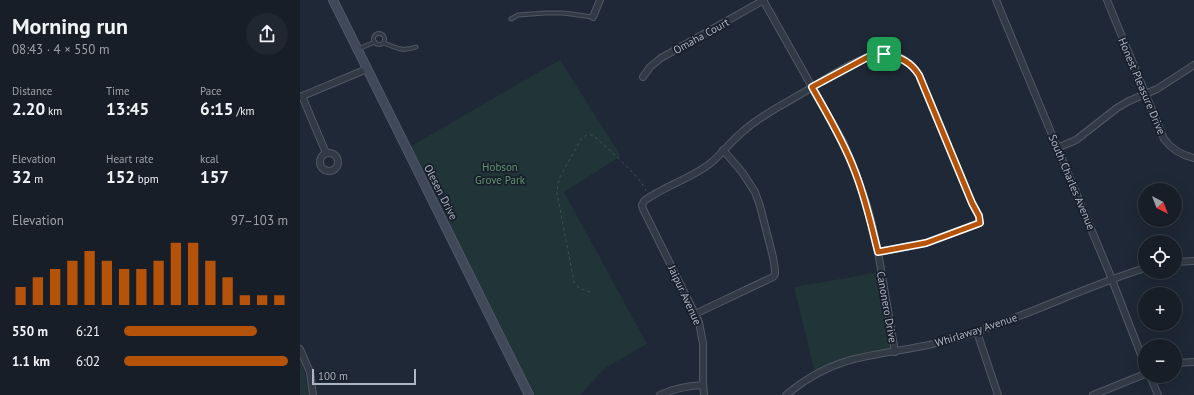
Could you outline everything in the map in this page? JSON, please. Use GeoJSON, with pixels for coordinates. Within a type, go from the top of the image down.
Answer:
{"type":"FeatureCollection","features":[{"type":"Feature","properties":{"kind":"street","name":"Olesen Drive"},"geometry":{"type":"LineString","coordinates":[[332,0],[529,395]]}},
{"type":"Feature","properties":{"kind":"street"},"geometry":{"type":"LineString","coordinates":[[593,17],[600,0]]}},
{"type":"Feature","properties":{"kind":"street","name":"Omaha Court"},"geometry":{"type":"LineString","coordinates":[[643,77],[650,67],[661,58],[764,0]]}},
{"type":"Feature","properties":{"kind":"street","name":"Canonero Drive"},"geometry":{"type":"LineString","coordinates":[[764,0],[843,142],[854,168],[866,203],[878,252],[895,352]]}},
{"type":"Feature","properties":{"kind":"street","name":"South Charles Avenue"},"geometry":{"type":"LineString","coordinates":[[996,0],[1058,148],[1138,347]]}},
{"type":"Feature","properties":{"kind":"street","name":"Honest Pleasure Drive"},"geometry":{"type":"LineString","coordinates":[[1107,0],[1161,134],[1168,144],[1178,153],[1194,158]]}},
{"type":"Feature","properties":{"kind":"street"},"geometry":{"type":"LineString","coordinates":[[695,314],[773,277],[775,274],[771,250],[755,192],[742,172],[723,150],[759,118],[782,104],[857,62],[874,55],[884,54],[894,55],[910,64],[922,81],[972,203],[979,216],[980,223],[938,240],[878,252]]}},
{"type":"Feature","properties":{"kind":"street"},"geometry":{"type":"LineString","coordinates":[[1058,148],[1076,140],[1129,100],[1157,89],[1194,65]]}},
{"type":"Feature","properties":{"kind":"street"},"geometry":{"type":"LineString","coordinates":[[326,153],[301,96],[367,69]]}},
{"type":"Feature","properties":{"kind":"street","name":"Jaipur Avenue"},"geometry":{"type":"LineString","coordinates":[[704,395],[703,344],[701,329],[642,205],[644,201],[707,166],[723,150]]}},
{"type":"Feature","properties":{"kind":"street"},"geometry":{"type":"LineString","coordinates":[[1182,262],[1194,261]]}},
{"type":"Feature","properties":{"kind":"street","name":"Whirlaway Avenue"},"geometry":{"type":"LineString","coordinates":[[786,395],[808,379],[836,365],[956,339],[996,326],[1138,271]]}},
{"type":"Feature","properties":{"kind":"street"},"geometry":{"type":"LineString","coordinates":[[977,332],[998,395]]}},
{"type":"Feature","properties":{"kind":"street"},"geometry":{"type":"LineString","coordinates":[[300,349],[310,372],[313,395]]}},
{"type":"Feature","properties":{"kind":"street"},"geometry":{"type":"LineString","coordinates":[[1182,363],[1194,362]]}},
{"type":"Feature","properties":{"kind":"street"},"geometry":{"type":"LineString","coordinates":[[1093,395],[1138,377]]}},
{"type":"Feature","properties":{"kind":"street"},"geometry":{"type":"LineString","coordinates":[[1153,383],[1158,395]]}},
{"type":"Feature","properties":{"kind":"street"},"geometry":{"type":"LineString","coordinates":[[660,395],[684,386],[703,385]]}},
{"type":"Feature","properties":{"kind":"lane"},"geometry":{"type":"LineString","coordinates":[[511,19],[518,15],[545,13],[563,13],[593,17]]}},
{"type":"Feature","properties":{"kind":"lane"},"geometry":{"type":"LineString","coordinates":[[375,42],[375,36],[380,34],[384,36],[384,42]]}},
{"type":"Feature","properties":{"kind":"lane"},"geometry":{"type":"LineString","coordinates":[[357,50],[375,42]]}},
{"type":"Feature","properties":{"kind":"lane"},"geometry":{"type":"LineString","coordinates":[[375,42],[378,45],[384,42]]}},
{"type":"Feature","properties":{"kind":"lane"},"geometry":{"type":"LineString","coordinates":[[384,42],[401,49],[408,50],[416,46]]}},
{"type":"Feature","properties":{"kind":"path"},"geometry":{"type":"LineString","coordinates":[[590,292],[579,288],[573,278],[572,266],[566,246],[557,193],[558,184],[564,170],[581,139],[586,135],[592,136],[634,175],[644,187]]}},
{"type":"Feature","properties":{"kind":"green space","name":"Hobson Grove Park"},"geometry":{"type":"Polygon","coordinates":[[[560,60],[621,156],[564,192],[647,344],[605,368],[581,394],[534,395],[411,146],[560,60]]]}},
{"type":"Feature","properties":{"kind":"green space"},"geometry":{"type":"Polygon","coordinates":[[[880,272],[893,351],[815,373],[794,287],[880,272]]]}},
{"type":"Feature","properties":{"kind":"green space"},"geometry":{"type":"Polygon","coordinates":[[[300,359],[305,373],[308,395],[300,395],[300,359]]]}},
{"type":"Feature","properties":{"kind":"route"},"geometry":{"type":"LineString","coordinates":[[884,54],[894,55],[906,61],[919,75],[972,203],[979,216],[980,223],[938,240],[878,252],[871,220],[854,168],[843,142],[812,87],[857,62],[874,55],[884,54]]}}]}
